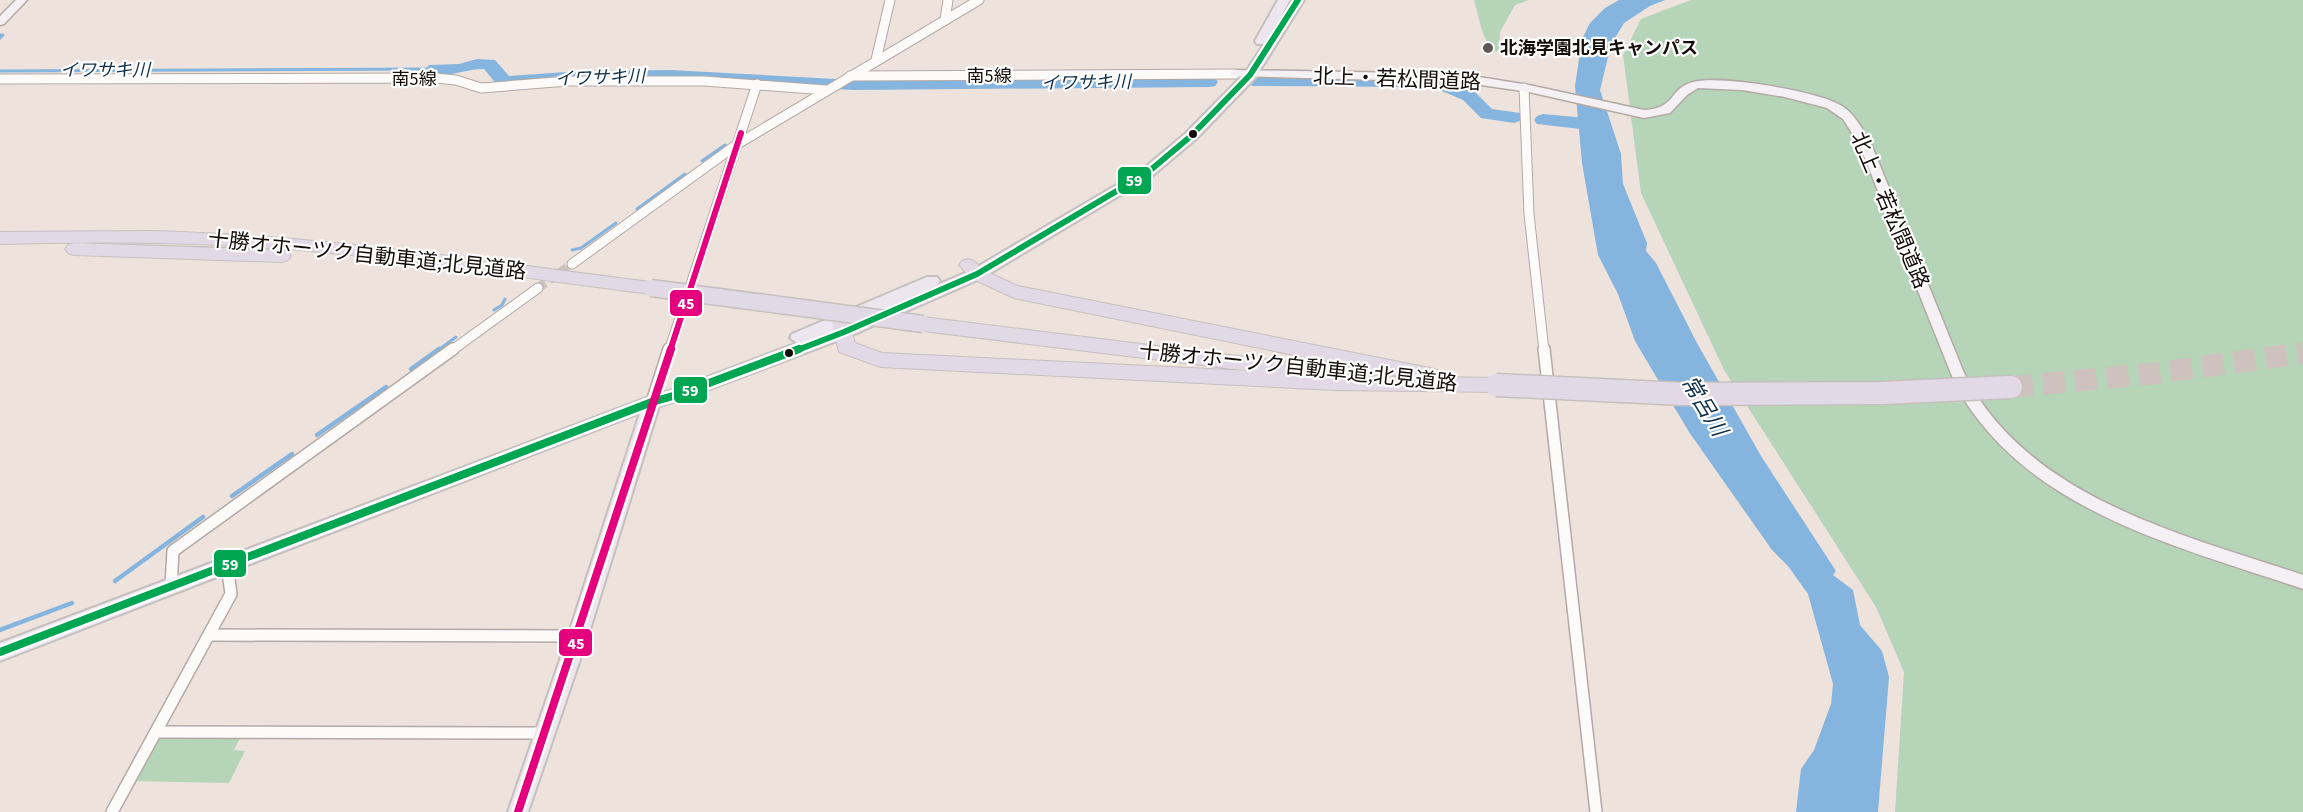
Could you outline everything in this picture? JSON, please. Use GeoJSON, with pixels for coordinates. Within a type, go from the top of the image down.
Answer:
{"type":"FeatureCollection","features":[{"type":"Feature","properties":{"kind":"highway","name":"十勝オホーツク自動車道;北見道路"},"geometry":{"type":"LineString","coordinates":[[0,237],[108,235],[300,244],[435,259],[589,281]]}},
{"type":"Feature","properties":{"kind":"highway","name":"十勝オホーツク自動車道;北見道路"},"geometry":{"type":"LineString","coordinates":[[0,250],[101,249],[290,256],[589,281],[1327,373],[1496,385],[1683,394],[1881,393],[2011,387]]}},
{"type":"Feature","properties":{"kind":"highway"},"geometry":{"type":"LineString","coordinates":[[972,269],[1014,292],[1405,370],[1496,385]]}},
{"type":"Feature","properties":{"kind":"highway"},"geometry":{"type":"LineString","coordinates":[[842,326],[846,347],[881,360],[1336,383],[1496,385]]}},
{"type":"Feature","properties":{"kind":"main road"},"geometry":{"type":"LineString","coordinates":[[1243,74],[1284,0]]}},
{"type":"Feature","properties":{"kind":"main road"},"geometry":{"type":"LineString","coordinates":[[0,652],[652,402],[680,388],[842,326],[972,269],[1136,167],[1183,131],[1243,74],[1298,0]]}},
{"type":"Feature","properties":{"kind":"main road"},"geometry":{"type":"LineString","coordinates":[[519,812],[578,636],[652,402]]}},
{"type":"Feature","properties":{"kind":"street"},"geometry":{"type":"LineString","coordinates":[[0,21],[22,0]]}},
{"type":"Feature","properties":{"kind":"street"},"geometry":{"type":"LineString","coordinates":[[876,60],[890,0]]}},
{"type":"Feature","properties":{"kind":"street"},"geometry":{"type":"LineString","coordinates":[[945,20],[948,0]]}},
{"type":"Feature","properties":{"kind":"street"},"geometry":{"type":"LineString","coordinates":[[572,264],[736,145],[979,0]]}},
{"type":"Feature","properties":{"kind":"street","name":"南5線"},"geometry":{"type":"LineString","coordinates":[[850,76],[1243,74]]}},
{"type":"Feature","properties":{"kind":"street","name":"北上・若松間道路"},"geometry":{"type":"LineString","coordinates":[[1243,74],[1410,75],[1473,80],[1644,114],[1659,114],[1670,110],[1686,88],[1697,84],[1715,83],[1832,105],[1852,119],[1866,146],[1956,371],[1977,409],[1995,432],[2019,455],[2058,484],[2102,509],[2303,582]]}},
{"type":"Feature","properties":{"kind":"street","name":"南5線"},"geometry":{"type":"LineString","coordinates":[[0,79],[435,78],[456,80],[481,88],[493,89],[568,81],[704,81],[832,86]]}},
{"type":"Feature","properties":{"kind":"street"},"geometry":{"type":"LineString","coordinates":[[652,402],[758,84]]}},
{"type":"Feature","properties":{"kind":"street"},"geometry":{"type":"LineString","coordinates":[[1529,90],[1528,214],[1596,812]]}},
{"type":"Feature","properties":{"kind":"street"},"geometry":{"type":"LineString","coordinates":[[171,586],[173,551],[538,288]]}},
{"type":"Feature","properties":{"kind":"street"},"geometry":{"type":"LineString","coordinates":[[112,812],[231,594],[227,565]]}},
{"type":"Feature","properties":{"kind":"street"},"geometry":{"type":"LineString","coordinates":[[209,635],[578,636]]}},
{"type":"Feature","properties":{"kind":"street"},"geometry":{"type":"LineString","coordinates":[[156,732],[545,733]]}},
{"type":"Feature","properties":{"kind":"green space"},"geometry":{"type":"Polygon","coordinates":[[[1474,0],[1529,0],[1515,5],[1500,32],[1499,50],[1492,53],[1482,31],[1474,0]]]}},
{"type":"Feature","properties":{"kind":"green space"},"geometry":{"type":"Polygon","coordinates":[[[1691,0],[2303,0],[2303,812],[1895,812],[1904,672],[1876,607],[1724,370],[1641,193],[1623,55],[1641,19],[1691,0]]]}},
{"type":"Feature","properties":{"kind":"green space"},"geometry":{"type":"Polygon","coordinates":[[[156,732],[243,732],[234,750],[245,751],[229,783],[129,781],[156,732]]]}},
{"type":"Feature","properties":{"kind":"water","name":"常呂川"},"geometry":{"type":"Polygon","coordinates":[[[1619,0],[1665,0],[1650,6],[1624,23],[1611,45],[1600,90],[1621,154],[1623,184],[1647,243],[1646,251],[1656,263],[1697,343],[1761,456],[1836,571],[1833,575],[1853,590],[1860,625],[1882,651],[1889,677],[1878,812],[1796,812],[1801,769],[1814,750],[1831,704],[1833,684],[1808,594],[1788,566],[1772,550],[1689,432],[1635,341],[1618,294],[1598,255],[1582,163],[1575,86],[1582,39],[1590,23],[1605,8],[1619,0]]]}},
{"type":"Feature","properties":{"kind":"waterway","name":"イワサキ川"},"geometry":{"type":"LineString","coordinates":[[0,35],[3,35],[0,38]]}},
{"type":"Feature","properties":{"kind":"waterway","name":"イワサキ川"},"geometry":{"type":"LineString","coordinates":[[435,69],[460,69],[477,64],[489,64],[504,82],[580,76],[670,75],[854,85],[1209,82]]}},
{"type":"Feature","properties":{"kind":"waterway","name":"イワサキ川"},"geometry":{"type":"LineString","coordinates":[[0,71],[435,69]]}},
{"type":"Feature","properties":{"kind":"waterway","name":"イワサキ川"},"geometry":{"type":"LineString","coordinates":[[1258,82],[1419,82],[1446,86],[1469,96],[1487,114],[1514,117]]}},
{"type":"Feature","properties":{"kind":"waterway","name":"イワサキ川"},"geometry":{"type":"LineString","coordinates":[[1543,120],[1597,125]]}},
{"type":"Feature","properties":{"kind":"waterway"},"geometry":{"type":"LineString","coordinates":[[702,161],[725,145]]}},
{"type":"Feature","properties":{"kind":"waterway"},"geometry":{"type":"LineString","coordinates":[[637,209],[685,174]]}},
{"type":"Feature","properties":{"kind":"waterway"},"geometry":{"type":"LineString","coordinates":[[572,250],[581,248],[616,223]]}},
{"type":"Feature","properties":{"kind":"waterway"},"geometry":{"type":"LineString","coordinates":[[494,310],[502,305],[505,299]]}},
{"type":"Feature","properties":{"kind":"waterway"},"geometry":{"type":"LineString","coordinates":[[437,351],[456,337]]}},
{"type":"Feature","properties":{"kind":"waterway"},"geometry":{"type":"LineString","coordinates":[[411,369],[439,349]]}},
{"type":"Feature","properties":{"kind":"waterway"},"geometry":{"type":"LineString","coordinates":[[317,435],[386,387]]}},
{"type":"Feature","properties":{"kind":"waterway"},"geometry":{"type":"LineString","coordinates":[[232,496],[292,454]]}},
{"type":"Feature","properties":{"kind":"waterway"},"geometry":{"type":"LineString","coordinates":[[115,581],[203,517]]}},
{"type":"Feature","properties":{"kind":"waterway"},"geometry":{"type":"LineString","coordinates":[[0,630],[72,603]]}},
{"type":"Feature","properties":{"kind":"tunnel"},"geometry":{"type":"LineString","coordinates":[[538,288],[572,264]]}},
{"type":"Feature","properties":{"kind":"tunnel"},"geometry":{"type":"LineString","coordinates":[[2011,387],[2157,373],[2303,353]]}},
{"type":"Feature","properties":{"kind":"transit line","name":"59"},"geometry":{"type":"LineString","coordinates":[[0,652],[652,402],[680,394],[844,332],[977,274],[1147,173],[1191,136],[1250,75],[1298,0]]}},
{"type":"Feature","properties":{"kind":"transit line","name":"45"},"geometry":{"type":"LineString","coordinates":[[518,812],[578,636],[741,133]]}},
{"type":"Feature","properties":{"kind":"place","name":"北海学園北見キャンパス"},"geometry":{"type":"Point","coordinates":[1488,48]}}]}
